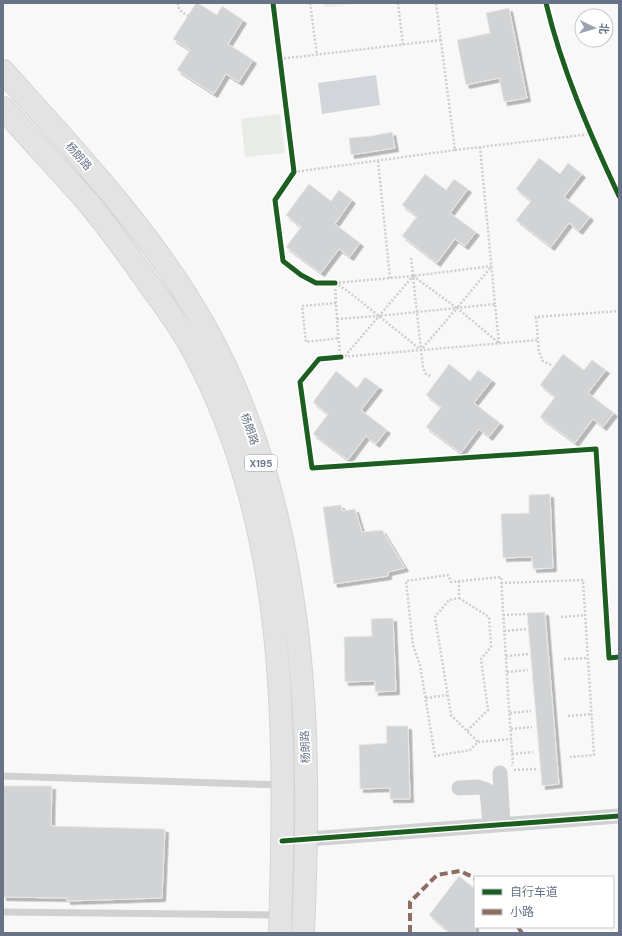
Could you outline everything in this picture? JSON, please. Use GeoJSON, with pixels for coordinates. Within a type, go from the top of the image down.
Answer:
{"type":"FeatureCollection","features":[{"type":"Feature","properties":{"kind":"main road","name":"杨朗路"},"geometry":{"type":"LineString","coordinates":[[3,71],[118,201],[170,271],[203,323],[224,362],[242,403],[257,448],[274,508],[287,564],[299,649],[306,779],[303,933]]}},
{"type":"Feature","properties":{"kind":"main road","name":"杨朗路"},"geometry":{"type":"LineString","coordinates":[[3,108],[92,208],[125,250],[188,341],[212,388],[237,451],[252,499],[262,543],[276,644],[281,703],[283,785],[280,924]]}},
{"type":"Feature","properties":{"kind":"street"},"geometry":{"type":"LineString","coordinates":[[497,825],[500,773]]}},
{"type":"Feature","properties":{"kind":"street"},"geometry":{"type":"LineString","coordinates":[[459,788],[478,787],[487,790],[497,825]]}},
{"type":"Feature","properties":{"kind":"street"},"geometry":{"type":"LineString","coordinates":[[282,841],[619,816]]}},
{"type":"Feature","properties":{"kind":"lane"},"geometry":{"type":"LineString","coordinates":[[3,776],[283,785]]}},
{"type":"Feature","properties":{"kind":"lane"},"geometry":{"type":"LineString","coordinates":[[3,912],[280,924]]}},
{"type":"Feature","properties":{"kind":"path"},"geometry":{"type":"LineString","coordinates":[[178,3],[178,8],[181,12],[191,17]]}},
{"type":"Feature","properties":{"kind":"path"},"geometry":{"type":"LineString","coordinates":[[310,3],[317,55]]}},
{"type":"Feature","properties":{"kind":"path"},"geometry":{"type":"LineString","coordinates":[[398,3],[404,45]]}},
{"type":"Feature","properties":{"kind":"path"},"geometry":{"type":"LineString","coordinates":[[436,3],[455,150]]}},
{"type":"Feature","properties":{"kind":"path"},"geometry":{"type":"LineString","coordinates":[[280,59],[441,40]]}},
{"type":"Feature","properties":{"kind":"path"},"geometry":{"type":"LineString","coordinates":[[279,52],[281,66]]}},
{"type":"Feature","properties":{"kind":"path"},"geometry":{"type":"LineString","coordinates":[[589,128],[594,141]]}},
{"type":"Feature","properties":{"kind":"path"},"geometry":{"type":"LineString","coordinates":[[294,172],[455,150],[591,134]]}},
{"type":"Feature","properties":{"kind":"path"},"geometry":{"type":"LineString","coordinates":[[480,147],[499,343]]}},
{"type":"Feature","properties":{"kind":"path"},"geometry":{"type":"LineString","coordinates":[[378,161],[390,278]]}},
{"type":"Feature","properties":{"kind":"path"},"geometry":{"type":"LineString","coordinates":[[290,178],[294,172],[293,165]]}},
{"type":"Feature","properties":{"kind":"path"},"geometry":{"type":"LineString","coordinates":[[411,258],[423,368],[426,374],[431,376]]}},
{"type":"Feature","properties":{"kind":"path"},"geometry":{"type":"LineString","coordinates":[[328,283],[413,276],[491,266]]}},
{"type":"Feature","properties":{"kind":"path"},"geometry":{"type":"LineString","coordinates":[[421,350],[491,266]]}},
{"type":"Feature","properties":{"kind":"path"},"geometry":{"type":"LineString","coordinates":[[413,276],[457,308],[499,343]]}},
{"type":"Feature","properties":{"kind":"path"},"geometry":{"type":"LineString","coordinates":[[343,357],[413,276]]}},
{"type":"Feature","properties":{"kind":"path"},"geometry":{"type":"LineString","coordinates":[[335,283],[349,292],[421,350]]}},
{"type":"Feature","properties":{"kind":"path"},"geometry":{"type":"LineString","coordinates":[[335,283],[339,338],[343,357]]}},
{"type":"Feature","properties":{"kind":"path"},"geometry":{"type":"LineString","coordinates":[[336,303],[302,306],[306,342],[339,338]]}},
{"type":"Feature","properties":{"kind":"path"},"geometry":{"type":"LineString","coordinates":[[337,319],[495,304]]}},
{"type":"Feature","properties":{"kind":"path"},"geometry":{"type":"LineString","coordinates":[[551,365],[542,362],[539,352],[536,317],[619,311]]}},
{"type":"Feature","properties":{"kind":"path"},"geometry":{"type":"LineString","coordinates":[[333,358],[538,340]]}},
{"type":"Feature","properties":{"kind":"path"},"geometry":{"type":"LineString","coordinates":[[512,739],[478,742],[470,750],[435,756],[420,665],[413,645],[406,581],[448,575],[451,582],[501,577],[512,739],[513,764],[510,771],[536,769]]}},
{"type":"Feature","properties":{"kind":"path"},"geometry":{"type":"LineString","coordinates":[[501,583],[583,580],[594,755],[570,757]]}},
{"type":"Feature","properties":{"kind":"path"},"geometry":{"type":"LineString","coordinates":[[459,581],[459,598]]}},
{"type":"Feature","properties":{"kind":"path"},"geometry":{"type":"LineString","coordinates":[[467,731],[488,710],[481,658],[491,647],[489,617],[459,598],[449,600],[435,617],[451,715],[467,731],[478,742]]}},
{"type":"Feature","properties":{"kind":"path"},"geometry":{"type":"LineString","coordinates":[[503,615],[525,614]]}},
{"type":"Feature","properties":{"kind":"path"},"geometry":{"type":"LineString","coordinates":[[561,617],[585,615]]}},
{"type":"Feature","properties":{"kind":"path"},"geometry":{"type":"LineString","coordinates":[[504,631],[526,629]]}},
{"type":"Feature","properties":{"kind":"path"},"geometry":{"type":"LineString","coordinates":[[506,656],[528,654]]}},
{"type":"Feature","properties":{"kind":"path"},"geometry":{"type":"LineString","coordinates":[[564,659],[588,658]]}},
{"type":"Feature","properties":{"kind":"path"},"geometry":{"type":"LineString","coordinates":[[507,672],[528,670]]}},
{"type":"Feature","properties":{"kind":"path"},"geometry":{"type":"LineString","coordinates":[[426,698],[447,695]]}},
{"type":"Feature","properties":{"kind":"path"},"geometry":{"type":"LineString","coordinates":[[510,712],[531,712]]}},
{"type":"Feature","properties":{"kind":"path"},"geometry":{"type":"LineString","coordinates":[[568,716],[592,714]]}},
{"type":"Feature","properties":{"kind":"path"},"geometry":{"type":"LineString","coordinates":[[511,729],[532,727]]}},
{"type":"Feature","properties":{"kind":"path"},"geometry":{"type":"LineString","coordinates":[[512,754],[534,752]]}},
{"type":"Feature","properties":{"kind":"shaded area"},"geometry":{"type":"Polygon","coordinates":[[[324,3],[363,3],[325,7],[324,3]]]}},
{"type":"Feature","properties":{"kind":"shaded area"},"geometry":{"type":"Polygon","coordinates":[[[376,75],[380,105],[322,114],[318,83],[376,75]]]}},
{"type":"Feature","properties":{"kind":"shaded area"},"geometry":{"type":"Polygon","coordinates":[[[280,114],[285,153],[245,157],[241,119],[280,114]]]}},
{"type":"Feature","properties":{"kind":"building"},"geometry":{"type":"Polygon","coordinates":[[[196,3],[217,15],[222,6],[243,20],[228,44],[253,60],[239,82],[226,74],[214,94],[177,70],[190,50],[173,39],[196,3]]]}},
{"type":"Feature","properties":{"kind":"building"},"geometry":{"type":"Polygon","coordinates":[[[509,8],[527,98],[504,102],[499,78],[466,85],[457,40],[490,33],[486,13],[509,8]]]}},
{"type":"Feature","properties":{"kind":"building"},"geometry":{"type":"Polygon","coordinates":[[[392,132],[395,148],[351,155],[349,138],[392,132]]]}},
{"type":"Feature","properties":{"kind":"building"},"geometry":{"type":"Polygon","coordinates":[[[539,158],[560,174],[568,163],[582,174],[564,197],[590,217],[579,231],[569,223],[551,247],[516,220],[531,201],[516,189],[539,158]]]}},
{"type":"Feature","properties":{"kind":"building"},"geometry":{"type":"Polygon","coordinates":[[[425,174],[446,190],[454,179],[468,189],[450,213],[476,232],[465,246],[455,239],[437,263],[402,236],[417,216],[402,205],[425,174]]]}},
{"type":"Feature","properties":{"kind":"building"},"geometry":{"type":"Polygon","coordinates":[[[309,184],[331,201],[339,190],[352,200],[335,224],[360,243],[350,257],[339,249],[321,273],[286,247],[301,227],[286,215],[309,184]]]}},
{"type":"Feature","properties":{"kind":"building"},"geometry":{"type":"Polygon","coordinates":[[[563,354],[584,370],[592,360],[606,370],[588,393],[614,413],[603,427],[593,419],[575,443],[540,417],[555,397],[540,385],[563,354]]]}},
{"type":"Feature","properties":{"kind":"building"},"geometry":{"type":"Polygon","coordinates":[[[449,364],[470,381],[478,370],[492,380],[474,403],[500,423],[489,437],[479,429],[461,453],[426,427],[441,407],[426,395],[449,364]]]}},
{"type":"Feature","properties":{"kind":"building"},"geometry":{"type":"Polygon","coordinates":[[[336,371],[357,388],[365,377],[379,387],[361,410],[387,430],[376,444],[366,436],[348,460],[313,434],[328,414],[313,402],[336,371]]]}},
{"type":"Feature","properties":{"kind":"building"},"geometry":{"type":"Polygon","coordinates":[[[550,494],[553,568],[533,569],[532,557],[503,558],[501,514],[529,513],[529,495],[550,494]]]}},
{"type":"Feature","properties":{"kind":"building"},"geometry":{"type":"Polygon","coordinates":[[[341,505],[342,511],[355,509],[362,532],[382,530],[405,568],[388,572],[388,576],[334,584],[323,507],[341,505]]]}},
{"type":"Feature","properties":{"kind":"building"},"geometry":{"type":"Polygon","coordinates":[[[545,612],[559,784],[542,786],[527,613],[545,612]]]}},
{"type":"Feature","properties":{"kind":"building"},"geometry":{"type":"Polygon","coordinates":[[[393,618],[396,691],[375,692],[375,681],[345,682],[344,637],[372,636],[371,619],[393,618]]]}},
{"type":"Feature","properties":{"kind":"building"},"geometry":{"type":"Polygon","coordinates":[[[386,726],[408,726],[410,799],[390,799],[390,788],[360,789],[359,745],[387,743],[386,726]]]}},
{"type":"Feature","properties":{"kind":"building"},"geometry":{"type":"Polygon","coordinates":[[[3,786],[52,786],[51,826],[165,829],[162,898],[67,901],[67,898],[3,897],[3,786]]]}},
{"type":"Feature","properties":{"kind":"building"},"geometry":{"type":"Polygon","coordinates":[[[459,876],[474,888],[475,933],[450,933],[429,915],[459,876]]]}},
{"type":"Feature","properties":{"kind":"marked path"},"geometry":{"type":"LineString","coordinates":[[410,933],[410,902],[437,875],[460,871],[474,878]]}},
{"type":"Feature","properties":{"kind":"marked path"},"geometry":{"type":"LineString","coordinates":[[519,928],[522,933]]}},
{"type":"Feature","properties":{"kind":"cycle path"},"geometry":{"type":"LineString","coordinates":[[273,3],[294,172],[275,200],[283,261],[301,275],[316,283],[335,283]]}},
{"type":"Feature","properties":{"kind":"cycle path"},"geometry":{"type":"LineString","coordinates":[[546,3],[568,77],[619,196]]}},
{"type":"Feature","properties":{"kind":"cycle path"},"geometry":{"type":"LineString","coordinates":[[341,357],[319,359],[300,382],[312,468],[596,449],[609,658],[619,657]]}},
{"type":"Feature","properties":{"kind":"cycle path"},"geometry":{"type":"LineString","coordinates":[[282,841],[619,816]]}}]}
